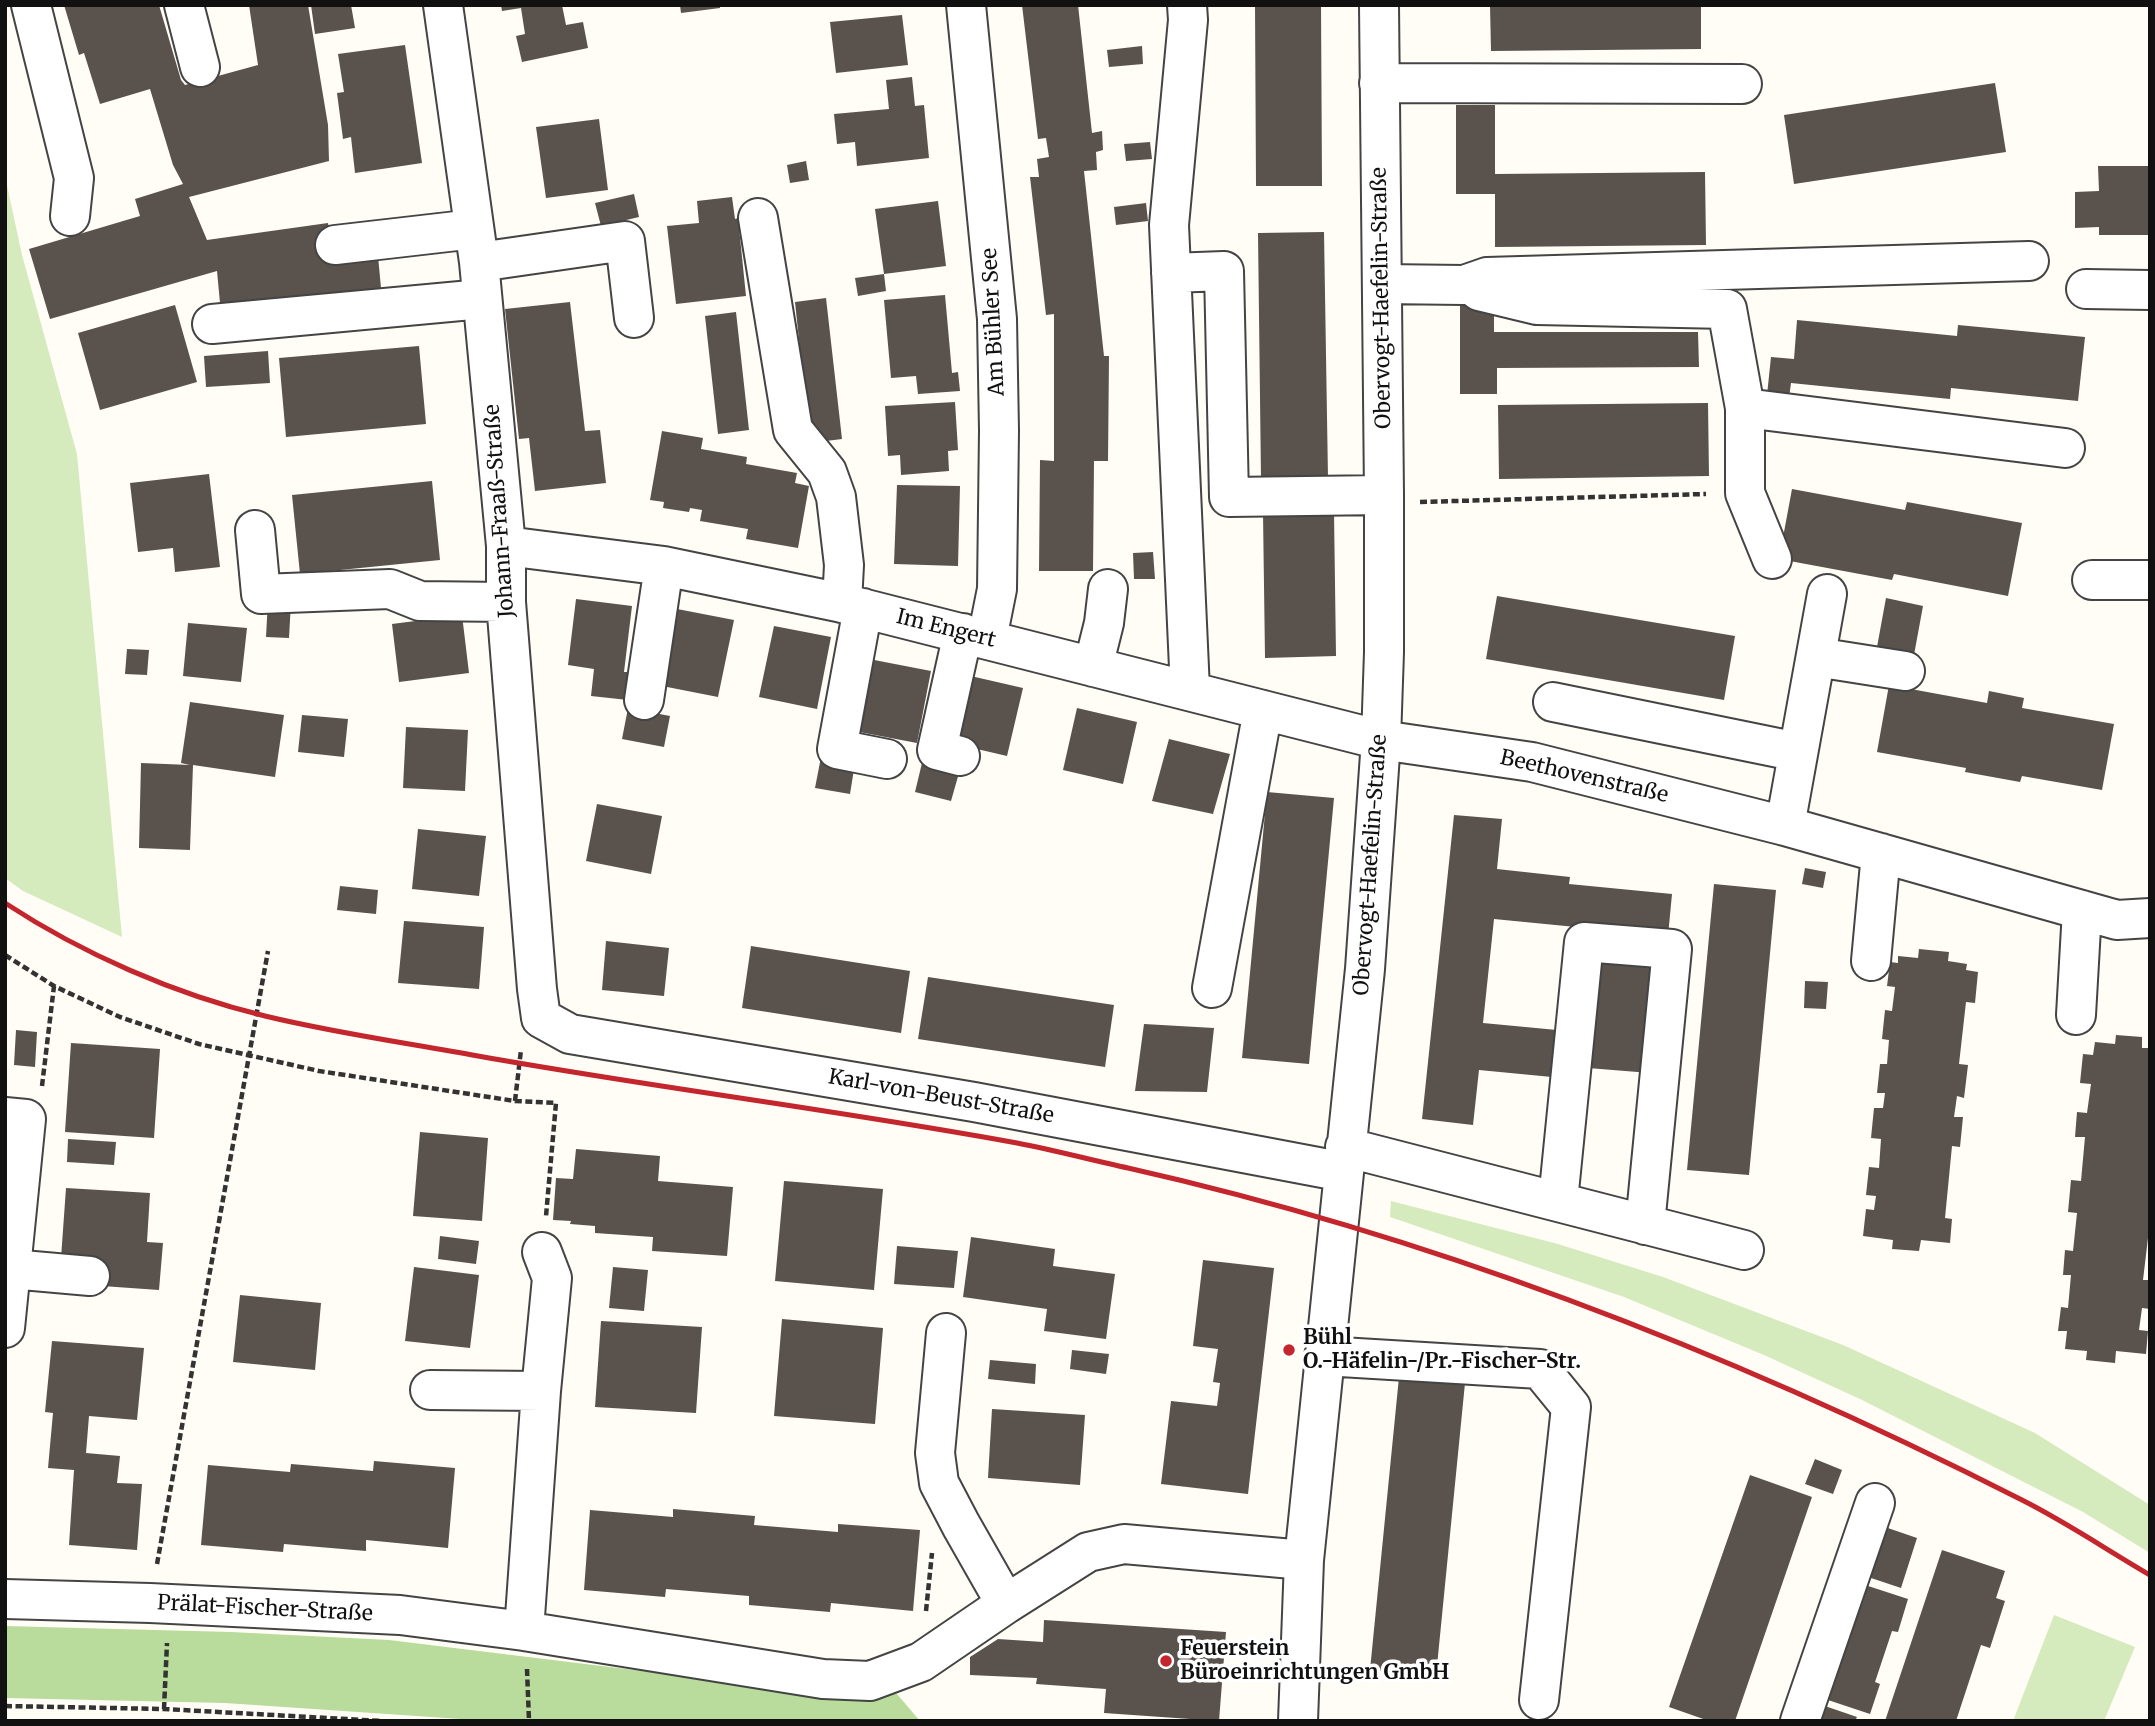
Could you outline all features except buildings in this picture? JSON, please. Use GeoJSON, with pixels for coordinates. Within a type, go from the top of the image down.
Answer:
{"type":"FeatureCollection","features":[{"type":"Feature","properties":{"kind":"street"},"geometry":{"type":"LineString","coordinates":[[31,5],[74,178],[70,216]]}},
{"type":"Feature","properties":{"kind":"street"},"geometry":{"type":"LineString","coordinates":[[184,5],[200,67]]}},
{"type":"Feature","properties":{"kind":"street","name":"Johann-Fraaß-Straße"},"geometry":{"type":"LineString","coordinates":[[443,5],[478,264],[506,546],[506,602],[541,1018]]}},
{"type":"Feature","properties":{"kind":"street","name":"Am Bühler See"},"geometry":{"type":"LineString","coordinates":[[960,756],[937,750],[975,636],[997,589],[999,431],[997,319],[966,5]]}},
{"type":"Feature","properties":{"kind":"street"},"geometry":{"type":"LineString","coordinates":[[1188,5],[1169,225],[1190,690]]}},
{"type":"Feature","properties":{"kind":"street","name":"Obervogt-Haefelin-Straße"},"geometry":{"type":"LineString","coordinates":[[1298,1721],[1304,1560],[1365,969],[1381,740],[1384,499],[1379,5]]}},
{"type":"Feature","properties":{"kind":"street"},"geometry":{"type":"LineString","coordinates":[[1380,83],[1742,84]]}},
{"type":"Feature","properties":{"kind":"street"},"geometry":{"type":"LineString","coordinates":[[758,218],[793,430],[827,472],[836,497],[844,565],[853,605],[837,748],[887,759]]}},
{"type":"Feature","properties":{"kind":"street"},"geometry":{"type":"LineString","coordinates":[[212,324],[478,264],[625,241],[634,318]]}},
{"type":"Feature","properties":{"kind":"street"},"geometry":{"type":"LineString","coordinates":[[335,246],[478,264]]}},
{"type":"Feature","properties":{"kind":"street"},"geometry":{"type":"LineString","coordinates":[[1171,273],[1223,255],[1229,497],[1384,499]]}},
{"type":"Feature","properties":{"kind":"street"},"geometry":{"type":"LineString","coordinates":[[1464,285],[1487,277],[2029,261]]}},
{"type":"Feature","properties":{"kind":"street"},"geometry":{"type":"LineString","coordinates":[[1382,284],[1464,285],[1537,305],[1727,309],[1745,408],[1745,493],[1772,559]]}},
{"type":"Feature","properties":{"kind":"street"},"geometry":{"type":"LineString","coordinates":[[2086,289],[2150,290]]}},
{"type":"Feature","properties":{"kind":"street"},"geometry":{"type":"LineString","coordinates":[[1745,408],[2065,448]]}},
{"type":"Feature","properties":{"kind":"street"},"geometry":{"type":"LineString","coordinates":[[256,530],[261,594],[390,589],[420,601],[506,602]]}},
{"type":"Feature","properties":{"kind":"street","name":"Im Engert"},"geometry":{"type":"LineString","coordinates":[[506,546],[664,566],[853,605],[1381,740]]}},
{"type":"Feature","properties":{"kind":"street"},"geometry":{"type":"LineString","coordinates":[[643,700],[664,566]]}},
{"type":"Feature","properties":{"kind":"street"},"geometry":{"type":"LineString","coordinates":[[2092,580],[2150,580]]}},
{"type":"Feature","properties":{"kind":"street"},"geometry":{"type":"LineString","coordinates":[[1093,667],[1104,623],[1108,589]]}},
{"type":"Feature","properties":{"kind":"street"},"geometry":{"type":"LineString","coordinates":[[1785,825],[1826,594]]}},
{"type":"Feature","properties":{"kind":"street"},"geometry":{"type":"LineString","coordinates":[[1816,657],[1905,671]]}},
{"type":"Feature","properties":{"kind":"street"},"geometry":{"type":"LineString","coordinates":[[1553,702],[1798,752]]}},
{"type":"Feature","properties":{"kind":"street"},"geometry":{"type":"LineString","coordinates":[[1212,988],[1263,710]]}},
{"type":"Feature","properties":{"kind":"street","name":"Beethovenstraße"},"geometry":{"type":"LineString","coordinates":[[1381,740],[1532,762],[1785,825],[2117,920],[2150,918]]}},
{"type":"Feature","properties":{"kind":"street"},"geometry":{"type":"LineString","coordinates":[[1871,961],[1881,853]]}},
{"type":"Feature","properties":{"kind":"street"},"geometry":{"type":"LineString","coordinates":[[2076,1015],[2082,910]]}},
{"type":"Feature","properties":{"kind":"street"},"geometry":{"type":"LineString","coordinates":[[1558,1201],[1584,942],[1672,949],[1645,1224]]}},
{"type":"Feature","properties":{"kind":"street","name":"Karl-von-Beust-Straße"},"geometry":{"type":"LineString","coordinates":[[541,1018],[570,1034],[974,1102],[1345,1160],[1558,1201],[1744,1250]]}},
{"type":"Feature","properties":{"kind":"street"},"geometry":{"type":"LineString","coordinates":[[5,1328],[11,1269],[16,1118]]}},
{"type":"Feature","properties":{"kind":"street"},"geometry":{"type":"LineString","coordinates":[[524,1631],[552,1278],[542,1252]]}},
{"type":"Feature","properties":{"kind":"street"},"geometry":{"type":"LineString","coordinates":[[11,1269],[90,1276]]}},
{"type":"Feature","properties":{"kind":"street"},"geometry":{"type":"LineString","coordinates":[[946,1334],[935,1453],[939,1483],[1006,1604]]}},
{"type":"Feature","properties":{"kind":"street"},"geometry":{"type":"LineString","coordinates":[[1324,1356],[1540,1369],[1571,1407],[1539,1700]]}},
{"type":"Feature","properties":{"kind":"street"},"geometry":{"type":"LineString","coordinates":[[430,1390],[541,1391]]}},
{"type":"Feature","properties":{"kind":"street"},"geometry":{"type":"LineString","coordinates":[[1800,1721],[1875,1503]]}},
{"type":"Feature","properties":{"kind":"street","name":"Prälat-Fischer-Straße"},"geometry":{"type":"LineString","coordinates":[[5,1599],[400,1615],[524,1631],[823,1679],[870,1681],[921,1662],[1088,1552],[1124,1544],[1304,1560]]}},
{"type":"Feature","properties":{"kind":"path"},"geometry":{"type":"LineString","coordinates":[[1384,499],[1745,493]]}},
{"type":"Feature","properties":{"kind":"path"},"geometry":{"type":"LineString","coordinates":[[164,1709],[160,1604],[268,951]]}},
{"type":"Feature","properties":{"kind":"path"},"geometry":{"type":"LineString","coordinates":[[5,955],[54,986],[120,1017],[199,1044],[332,1073],[514,1101],[556,1103],[542,1252]]}},
{"type":"Feature","properties":{"kind":"path"},"geometry":{"type":"LineString","coordinates":[[16,1118],[41,1093],[54,986]]}},
{"type":"Feature","properties":{"kind":"path"},"geometry":{"type":"LineString","coordinates":[[514,1101],[522,1045],[541,1018]]}},
{"type":"Feature","properties":{"kind":"path"},"geometry":{"type":"LineString","coordinates":[[921,1662],[932,1552]]}},
{"type":"Feature","properties":{"kind":"path"},"geometry":{"type":"LineString","coordinates":[[524,1631],[529,1721]]}},
{"type":"Feature","properties":{"kind":"path"},"geometry":{"type":"LineString","coordinates":[[5,1706],[164,1709],[382,1721]]}},
{"type":"Feature","properties":{"kind":"green space"},"geometry":{"type":"Polygon","coordinates":[[[5,176],[22,255],[77,454],[122,937],[23,891],[5,878],[5,176]]]}},
{"type":"Feature","properties":{"kind":"green space"},"geometry":{"type":"Polygon","coordinates":[[[1391,1201],[1558,1244],[1663,1277],[1843,1345],[2035,1433],[2150,1505],[2150,1553],[2083,1512],[1862,1400],[1764,1355],[1624,1297],[1390,1217],[1391,1201]]]}},
{"type":"Feature","properties":{"kind":"green space"},"geometry":{"type":"Polygon","coordinates":[[[2054,1615],[2135,1647],[2104,1721],[2013,1721],[2054,1615]]]}},
{"type":"Feature","properties":{"kind":"green space"},"geometry":{"type":"Polygon","coordinates":[[[5,1626],[231,1632],[389,1640],[855,1697],[891,1687],[920,1721],[490,1721],[225,1703],[5,1698],[5,1626]]]}},
{"type":"Feature","properties":{"kind":"railway"},"geometry":{"type":"LineString","coordinates":[[5,903],[66,939],[130,970],[197,996],[265,1016],[344,1033],[545,1068],[1017,1143],[1244,1196],[1359,1229],[1586,1306],[1807,1397],[2022,1500],[2150,1575]]}},
{"type":"Feature","properties":{"kind":"place","name":"Bühl O.-Häfelin-/Pr.-Fischer-Str."},"geometry":{"type":"Point","coordinates":[1289,1350]}},
{"type":"Feature","properties":{"kind":"place","name":"Feuerstein Büroeinrichtungen GmbH"},"geometry":{"type":"Point","coordinates":[1166,1661]}}]}
